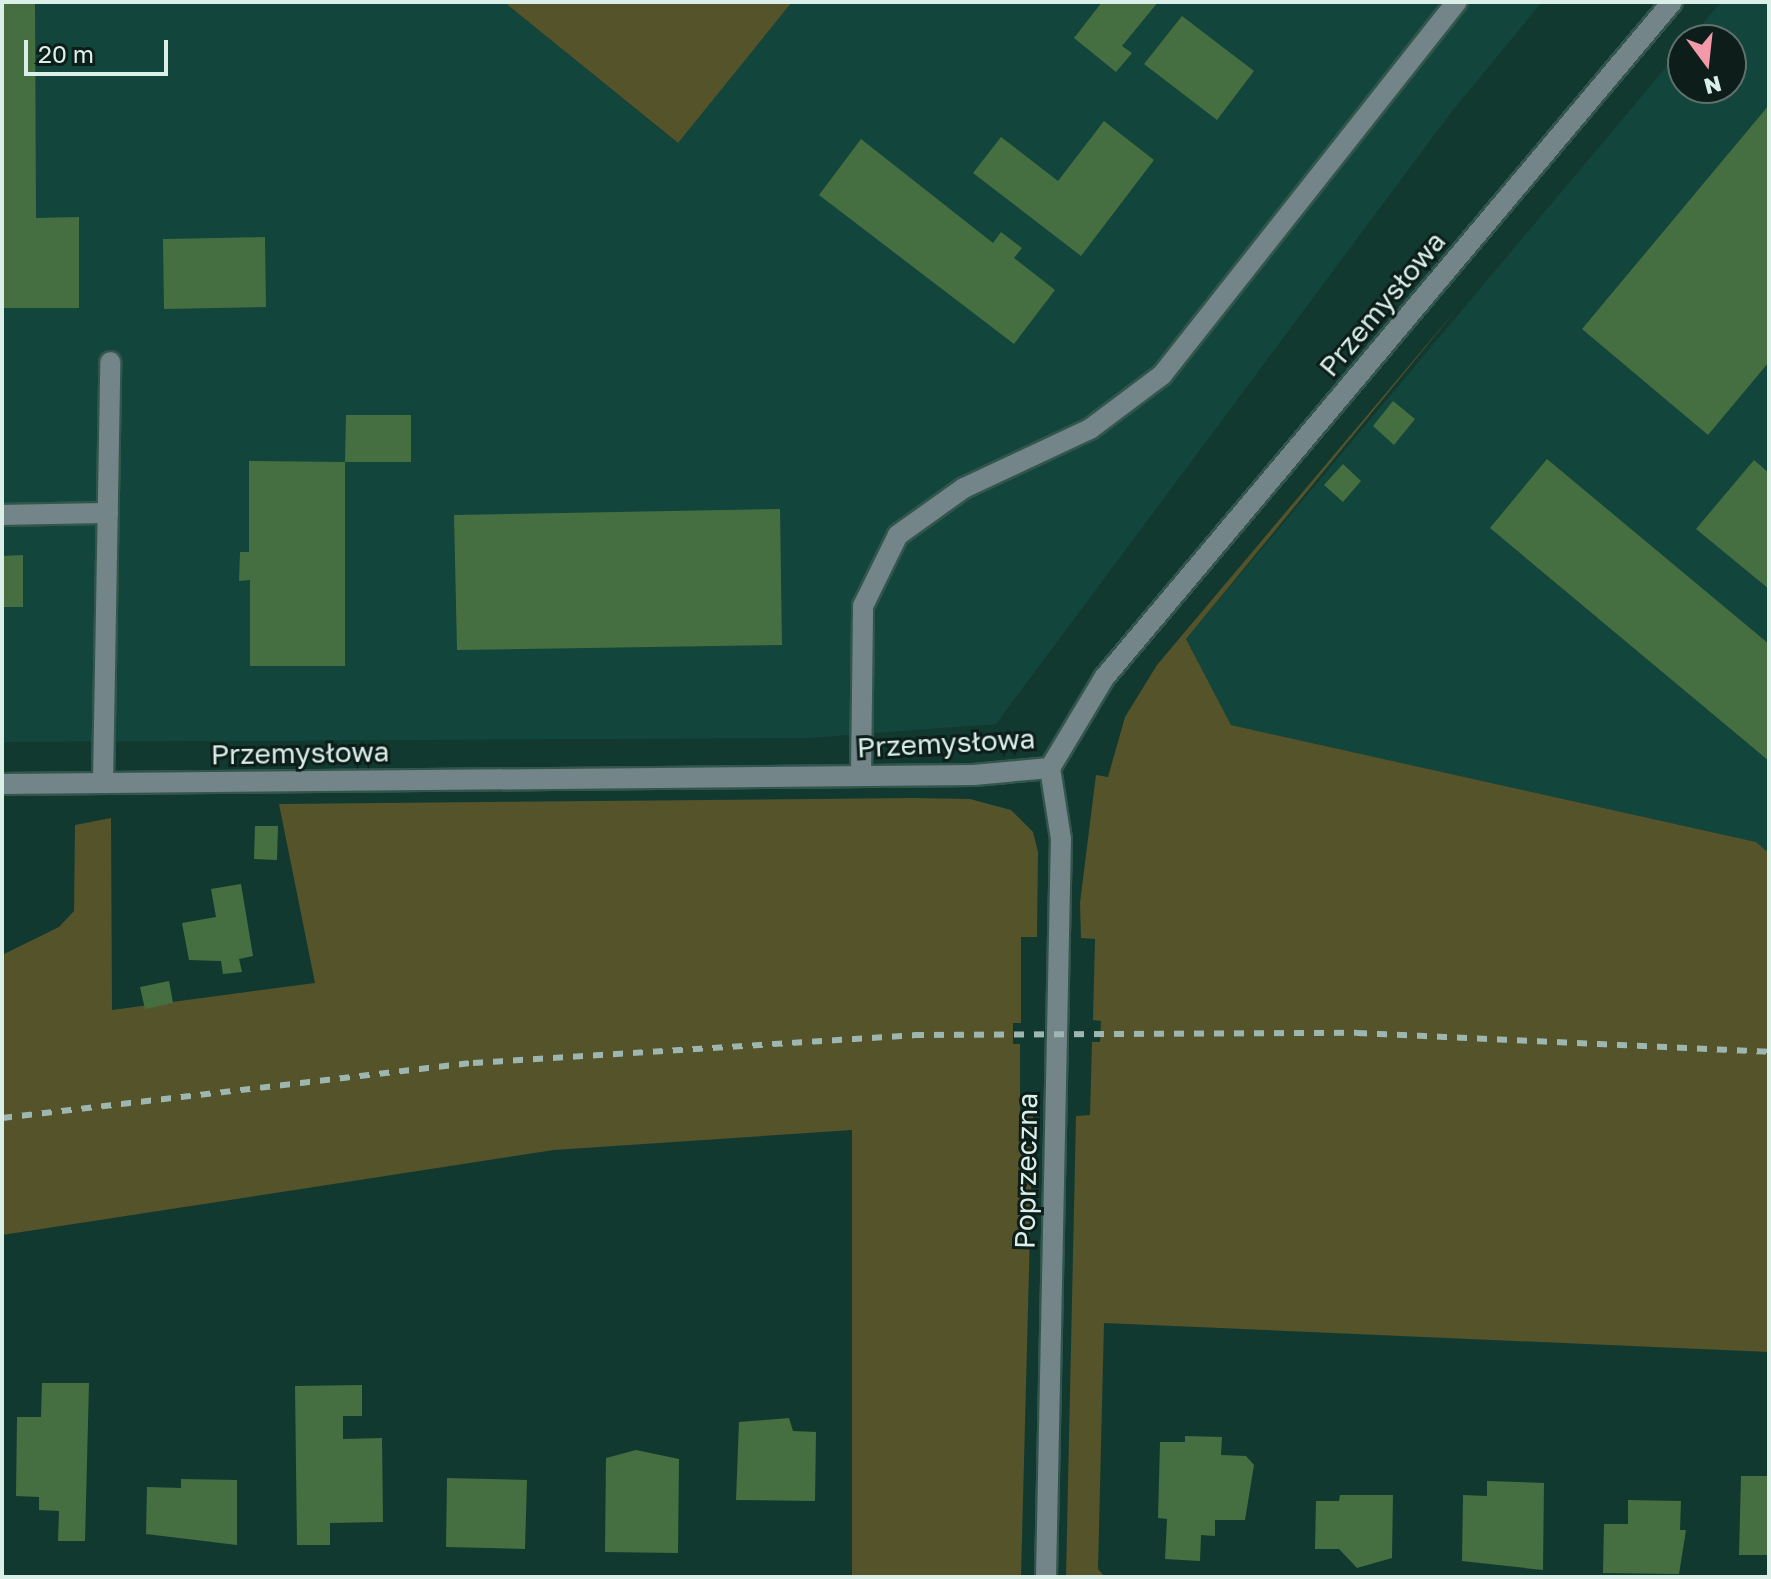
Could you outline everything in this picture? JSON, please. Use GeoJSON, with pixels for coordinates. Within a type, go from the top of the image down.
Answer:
{"type":"FeatureCollection","features":[{"type":"Feature","properties":{"kind":"street"},"geometry":{"type":"LineString","coordinates":[[861,776],[863,606],[898,535],[964,488],[1090,429],[1162,375],[1457,2]]}},
{"type":"Feature","properties":{"kind":"street","name":"Przemysłowa"},"geometry":{"type":"LineString","coordinates":[[2,784],[861,776],[1050,768],[1104,678],[1672,2]]}},
{"type":"Feature","properties":{"kind":"street"},"geometry":{"type":"LineString","coordinates":[[103,783],[110,362]]}},
{"type":"Feature","properties":{"kind":"street"},"geometry":{"type":"LineString","coordinates":[[2,515],[108,513]]}},
{"type":"Feature","properties":{"kind":"street","name":"Poprzeczna"},"geometry":{"type":"LineString","coordinates":[[1046,1577],[1061,839],[1050,768]]}},
{"type":"Feature","properties":{"kind":"shaded area"},"geometry":{"type":"Polygon","coordinates":[[[2,2],[504,2],[677,143],[792,2],[1542,2],[1452,111],[996,724],[809,738],[2,742],[2,2]]]}},
{"type":"Feature","properties":{"kind":"shaded area"},"geometry":{"type":"Polygon","coordinates":[[[504,2],[792,2],[678,143],[504,2]]]}},
{"type":"Feature","properties":{"kind":"shaded area"},"geometry":{"type":"Polygon","coordinates":[[[1721,2],[1769,2],[1769,853],[1756,842],[1231,725],[1186,639],[1667,66],[1667,104],[1747,104],[1747,24],[1702,24],[1721,2]]]}},
{"type":"Feature","properties":{"kind":"shaded area"},"geometry":{"type":"Polygon","coordinates":[[[1461,304],[1186,639],[1231,725],[1756,842],[1769,853],[1769,1352],[1104,1323],[1098,1569],[1105,1577],[1066,1577],[1076,1116],[1090,1115],[1092,1042],[1100,1042],[1101,1021],[1093,1020],[1095,939],[1081,938],[1080,903],[1096,775],[1108,777],[1125,717],[1157,665],[1461,304]]]}},
{"type":"Feature","properties":{"kind":"shaded area"},"geometry":{"type":"Polygon","coordinates":[[[970,799],[1011,810],[1033,832],[1038,852],[1037,937],[1021,937],[1021,1023],[1013,1023],[1013,1044],[1020,1044],[1020,1114],[1033,1116],[1021,1577],[852,1577],[852,1130],[554,1150],[2,1235],[2,955],[59,927],[74,911],[75,825],[111,818],[112,1010],[315,983],[279,804],[970,799]]]}},
{"type":"Feature","properties":{"kind":"building"},"geometry":{"type":"Polygon","coordinates":[[[2,2],[35,2],[36,218],[79,217],[79,308],[2,308],[2,2]]]}},
{"type":"Feature","properties":{"kind":"building"},"geometry":{"type":"Polygon","coordinates":[[[1102,2],[1158,2],[1122,46],[1132,53],[1116,72],[1074,38],[1102,2]]]}},
{"type":"Feature","properties":{"kind":"building"},"geometry":{"type":"Polygon","coordinates":[[[1182,16],[1254,71],[1217,120],[1144,64],[1182,16]]]}},
{"type":"Feature","properties":{"kind":"building"},"geometry":{"type":"Polygon","coordinates":[[[1769,105],[1769,362],[1708,435],[1582,329],[1769,105]]]}},
{"type":"Feature","properties":{"kind":"building"},"geometry":{"type":"Polygon","coordinates":[[[1104,121],[1154,160],[1081,256],[973,173],[1001,137],[1058,181],[1104,121]]]}},
{"type":"Feature","properties":{"kind":"building"},"geometry":{"type":"Polygon","coordinates":[[[861,139],[993,243],[1001,232],[1022,248],[1014,258],[1055,290],[1014,344],[819,195],[861,139]]]}},
{"type":"Feature","properties":{"kind":"building"},"geometry":{"type":"Polygon","coordinates":[[[265,237],[266,307],[164,309],[163,239],[265,237]]]}},
{"type":"Feature","properties":{"kind":"building"},"geometry":{"type":"Polygon","coordinates":[[[1393,401],[1415,419],[1394,445],[1373,426],[1393,401]]]}},
{"type":"Feature","properties":{"kind":"building"},"geometry":{"type":"Polygon","coordinates":[[[346,415],[411,415],[411,462],[345,462],[346,415]]]}},
{"type":"Feature","properties":{"kind":"building"},"geometry":{"type":"Polygon","coordinates":[[[1547,459],[1769,644],[1769,761],[1490,528],[1547,459]]]}},
{"type":"Feature","properties":{"kind":"building"},"geometry":{"type":"Polygon","coordinates":[[[1754,460],[1769,473],[1769,589],[1696,529],[1754,460]]]}},
{"type":"Feature","properties":{"kind":"building"},"geometry":{"type":"Polygon","coordinates":[[[249,461],[345,462],[345,666],[250,666],[250,580],[239,581],[240,552],[249,552],[249,461]]]}},
{"type":"Feature","properties":{"kind":"building"},"geometry":{"type":"Polygon","coordinates":[[[1343,464],[1361,481],[1343,502],[1324,485],[1343,464]]]}},
{"type":"Feature","properties":{"kind":"building"},"geometry":{"type":"Polygon","coordinates":[[[780,509],[782,645],[457,650],[454,515],[780,509]]]}},
{"type":"Feature","properties":{"kind":"building"},"geometry":{"type":"Polygon","coordinates":[[[23,555],[23,607],[2,607],[2,556],[23,555]]]}},
{"type":"Feature","properties":{"kind":"building"},"geometry":{"type":"Polygon","coordinates":[[[255,826],[278,826],[277,860],[254,859],[255,826]]]}},
{"type":"Feature","properties":{"kind":"building"},"geometry":{"type":"Polygon","coordinates":[[[241,884],[253,956],[239,959],[242,972],[223,974],[221,961],[189,960],[182,923],[216,917],[211,889],[241,884]]]}},
{"type":"Feature","properties":{"kind":"building"},"geometry":{"type":"Polygon","coordinates":[[[169,981],[173,1003],[145,1009],[140,987],[169,981]]]}},
{"type":"Feature","properties":{"kind":"building"},"geometry":{"type":"Polygon","coordinates":[[[42,1383],[89,1383],[85,1541],[58,1541],[59,1511],[39,1510],[39,1497],[16,1496],[17,1417],[41,1417],[42,1383]]]}},
{"type":"Feature","properties":{"kind":"building"},"geometry":{"type":"Polygon","coordinates":[[[362,1385],[362,1416],[343,1416],[343,1439],[382,1438],[383,1522],[330,1523],[330,1545],[297,1545],[295,1386],[362,1385]]]}},
{"type":"Feature","properties":{"kind":"building"},"geometry":{"type":"Polygon","coordinates":[[[789,1418],[793,1431],[816,1432],[815,1501],[736,1500],[739,1422],[789,1418]]]}},
{"type":"Feature","properties":{"kind":"building"},"geometry":{"type":"Polygon","coordinates":[[[1185,1436],[1222,1437],[1221,1455],[1246,1456],[1254,1465],[1245,1520],[1215,1520],[1215,1536],[1201,1535],[1200,1561],[1165,1559],[1167,1519],[1158,1518],[1160,1442],[1185,1442],[1185,1436]]]}},
{"type":"Feature","properties":{"kind":"building"},"geometry":{"type":"Polygon","coordinates":[[[636,1450],[679,1459],[678,1553],[605,1552],[606,1458],[636,1450]]]}},
{"type":"Feature","properties":{"kind":"building"},"geometry":{"type":"Polygon","coordinates":[[[1741,1476],[1769,1476],[1769,1555],[1739,1555],[1741,1476]]]}},
{"type":"Feature","properties":{"kind":"building"},"geometry":{"type":"Polygon","coordinates":[[[447,1478],[527,1480],[525,1549],[446,1547],[447,1478]]]}},
{"type":"Feature","properties":{"kind":"building"},"geometry":{"type":"Polygon","coordinates":[[[181,1479],[237,1480],[237,1545],[146,1534],[147,1487],[181,1488],[181,1479]]]}},
{"type":"Feature","properties":{"kind":"building"},"geometry":{"type":"Polygon","coordinates":[[[1487,1481],[1544,1483],[1543,1570],[1462,1561],[1463,1495],[1487,1496],[1487,1481]]]}},
{"type":"Feature","properties":{"kind":"building"},"geometry":{"type":"Polygon","coordinates":[[[1340,1495],[1393,1495],[1392,1558],[1357,1568],[1339,1549],[1315,1549],[1316,1501],[1339,1501],[1340,1495]]]}},
{"type":"Feature","properties":{"kind":"building"},"geometry":{"type":"Polygon","coordinates":[[[1628,1500],[1681,1501],[1680,1530],[1686,1530],[1679,1574],[1603,1573],[1604,1524],[1628,1524],[1628,1500]]]}},
{"type":"Feature","properties":{"kind":"railway"},"geometry":{"type":"LineString","coordinates":[[2,1118],[473,1063],[914,1035],[1357,1033],[1769,1052]]}}]}
